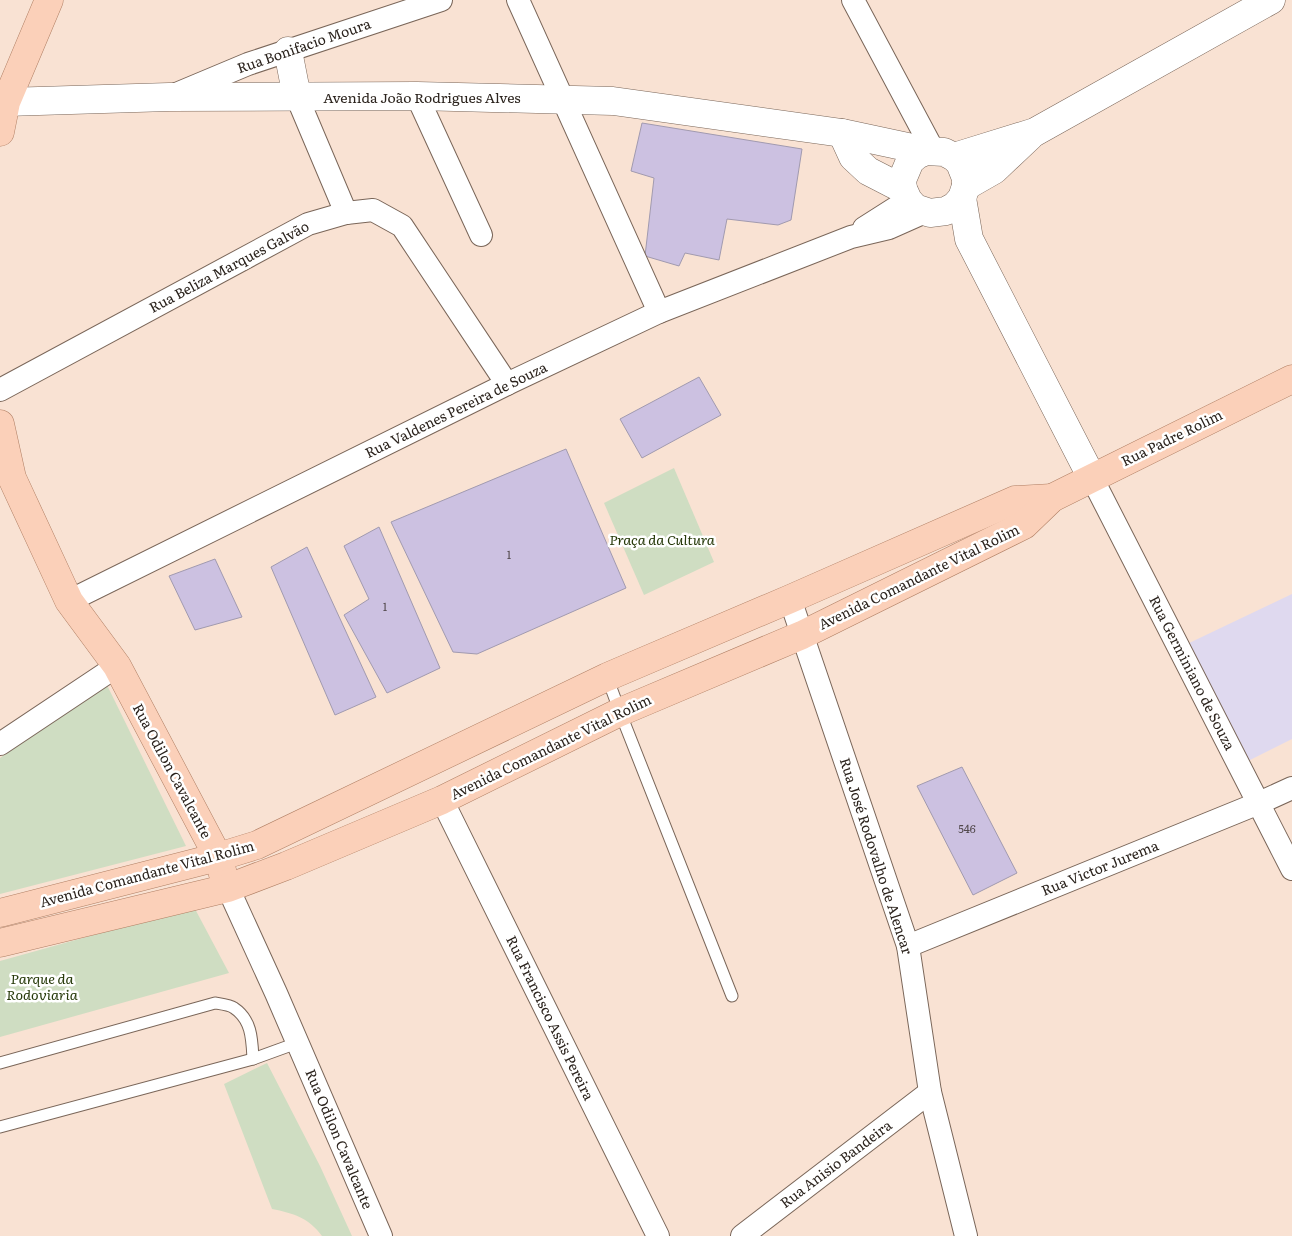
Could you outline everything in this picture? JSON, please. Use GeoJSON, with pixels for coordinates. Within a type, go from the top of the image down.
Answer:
{"type":"FeatureCollection","features":[{"type":"Feature","properties":{"kind":"main road"},"geometry":{"type":"LineString","coordinates":[[0,132],[3,102],[50,0]]}},
{"type":"Feature","properties":{"kind":"main road"},"geometry":{"type":"LineString","coordinates":[[1035,132],[938,153],[917,155],[910,161],[902,180],[918,204],[946,211],[955,206],[964,192],[994,170],[1035,132],[1271,0]]}},
{"type":"Feature","properties":{"kind":"main road"},"geometry":{"type":"LineString","coordinates":[[288,51],[297,97]]}},
{"type":"Feature","properties":{"kind":"main road","name":"Avenida João Rodrigues Alves"},"geometry":{"type":"LineString","coordinates":[[3,102],[169,97],[417,96],[613,101],[842,133],[938,153]]}},
{"type":"Feature","properties":{"kind":"main road"},"geometry":{"type":"LineString","coordinates":[[842,133],[854,157],[868,171],[969,239]]}},
{"type":"Feature","properties":{"kind":"main road"},"geometry":{"type":"LineString","coordinates":[[938,153],[964,170],[964,192],[969,239],[1092,478]]}},
{"type":"Feature","properties":{"kind":"main road","name":"Rua Padre Rolim"},"geometry":{"type":"LineString","coordinates":[[1052,498],[1292,378]]}},
{"type":"Feature","properties":{"kind":"main road","name":"Rua Odilon Cavalcante"},"geometry":{"type":"LineString","coordinates":[[0,424],[12,478],[69,602],[117,666],[218,857],[228,888]]}},
{"type":"Feature","properties":{"kind":"main road","name":"Avenida Comandante Vital Rolim"},"geometry":{"type":"LineString","coordinates":[[0,913],[218,857],[257,845],[607,677],[1015,500],[1052,498]]}},
{"type":"Feature","properties":{"kind":"main road","name":"Avenida Comandante Vital Rolim"},"geometry":{"type":"LineString","coordinates":[[0,943],[228,888],[286,866],[442,800],[620,712],[802,635],[1024,525],[1052,498]]}},
{"type":"Feature","properties":{"kind":"street","name":"Rua Bonifacio Moura"},"geometry":{"type":"LineString","coordinates":[[169,97],[248,64],[440,0]]}},
{"type":"Feature","properties":{"kind":"street"},"geometry":{"type":"LineString","coordinates":[[518,0],[659,312]]}},
{"type":"Feature","properties":{"kind":"street"},"geometry":{"type":"LineString","coordinates":[[853,0],[938,153]]}},
{"type":"Feature","properties":{"kind":"street"},"geometry":{"type":"LineString","coordinates":[[417,96],[481,235]]}},
{"type":"Feature","properties":{"kind":"street"},"geometry":{"type":"LineString","coordinates":[[297,97],[346,213]]}},
{"type":"Feature","properties":{"kind":"street","name":"Rua Valdenes Pereira de Souza"},"geometry":{"type":"LineString","coordinates":[[69,602],[507,384],[659,312],[851,237],[918,204]]}},
{"type":"Feature","properties":{"kind":"street","name":"Rua Beliza Marques Galvão"},"geometry":{"type":"LineString","coordinates":[[0,390],[308,224],[346,213],[373,210],[402,226],[507,384]]}},
{"type":"Feature","properties":{"kind":"street","name":"Rua Germiniano de Souza"},"geometry":{"type":"LineString","coordinates":[[1092,478],[1292,869]]}},
{"type":"Feature","properties":{"kind":"street","name":"Rua José Rodovalho de Alencar"},"geometry":{"type":"LineString","coordinates":[[790,599],[908,946],[930,1092],[966,1236]]}},
{"type":"Feature","properties":{"kind":"street"},"geometry":{"type":"LineString","coordinates":[[0,744],[117,666]]}},
{"type":"Feature","properties":{"kind":"street","name":"Rua Victor Jurema"},"geometry":{"type":"LineString","coordinates":[[908,946],[1292,788]]}},
{"type":"Feature","properties":{"kind":"street","name":"Rua Francisco Assis Pereira"},"geometry":{"type":"LineString","coordinates":[[442,800],[658,1236]]}},
{"type":"Feature","properties":{"kind":"street","name":"Rua Odilon Cavalcante"},"geometry":{"type":"LineString","coordinates":[[228,888],[381,1236]]}},
{"type":"Feature","properties":{"kind":"street","name":"Rua Anisio Bandeira"},"geometry":{"type":"LineString","coordinates":[[742,1236],[930,1092]]}},
{"type":"Feature","properties":{"kind":"lane"},"geometry":{"type":"LineString","coordinates":[[607,677],[732,996]]}},
{"type":"Feature","properties":{"kind":"lane"},"geometry":{"type":"LineString","coordinates":[[0,1063],[215,1003],[234,1007],[245,1020],[252,1031],[253,1059]]}},
{"type":"Feature","properties":{"kind":"lane"},"geometry":{"type":"LineString","coordinates":[[1,1125],[253,1059],[297,1042]]}},
{"type":"Feature","properties":{"kind":"shaded area"},"geometry":{"type":"Polygon","coordinates":[[[1292,594],[1292,739],[1246,762],[1185,645],[1292,594]]]}},
{"type":"Feature","properties":{"kind":"green space","name":"Praça da Cultura"},"geometry":{"type":"Polygon","coordinates":[[[674,468],[714,562],[644,595],[604,503],[674,468]]]}},
{"type":"Feature","properties":{"kind":"green space"},"geometry":{"type":"Polygon","coordinates":[[[104,679],[186,846],[0,894],[0,758],[104,679]]]}},
{"type":"Feature","properties":{"kind":"green space","name":"Parque da Rodoviaria"},"geometry":{"type":"Polygon","coordinates":[[[194,907],[229,973],[0,1037],[0,961],[194,907]]]}},
{"type":"Feature","properties":{"kind":"green space"},"geometry":{"type":"Polygon","coordinates":[[[267,1063],[320,1166],[352,1236],[322,1236],[312,1225],[300,1217],[272,1209],[224,1084],[267,1063]]]}},
{"type":"Feature","properties":{"kind":"building"},"geometry":{"type":"Polygon","coordinates":[[[642,123],[802,149],[791,220],[778,225],[727,219],[719,260],[685,253],[679,266],[645,256],[654,178],[631,171],[642,123]]]}},
{"type":"Feature","properties":{"kind":"building"},"geometry":{"type":"Polygon","coordinates":[[[699,377],[721,415],[642,458],[620,419],[699,377]]]}},
{"type":"Feature","properties":{"kind":"building"},"geometry":{"type":"Polygon","coordinates":[[[566,449],[626,588],[477,654],[453,652],[391,522],[566,449]]]}},
{"type":"Feature","properties":{"kind":"building"},"geometry":{"type":"Polygon","coordinates":[[[379,527],[440,668],[387,693],[344,615],[369,599],[344,546],[379,527]]]}},
{"type":"Feature","properties":{"kind":"building"},"geometry":{"type":"Polygon","coordinates":[[[307,547],[376,697],[335,715],[271,567],[307,547]]]}},
{"type":"Feature","properties":{"kind":"building"},"geometry":{"type":"Polygon","coordinates":[[[215,559],[242,617],[195,630],[169,576],[215,559]]]}},
{"type":"Feature","properties":{"kind":"building"},"geometry":{"type":"Polygon","coordinates":[[[962,767],[1017,873],[973,895],[917,786],[962,767]]]}}]}
